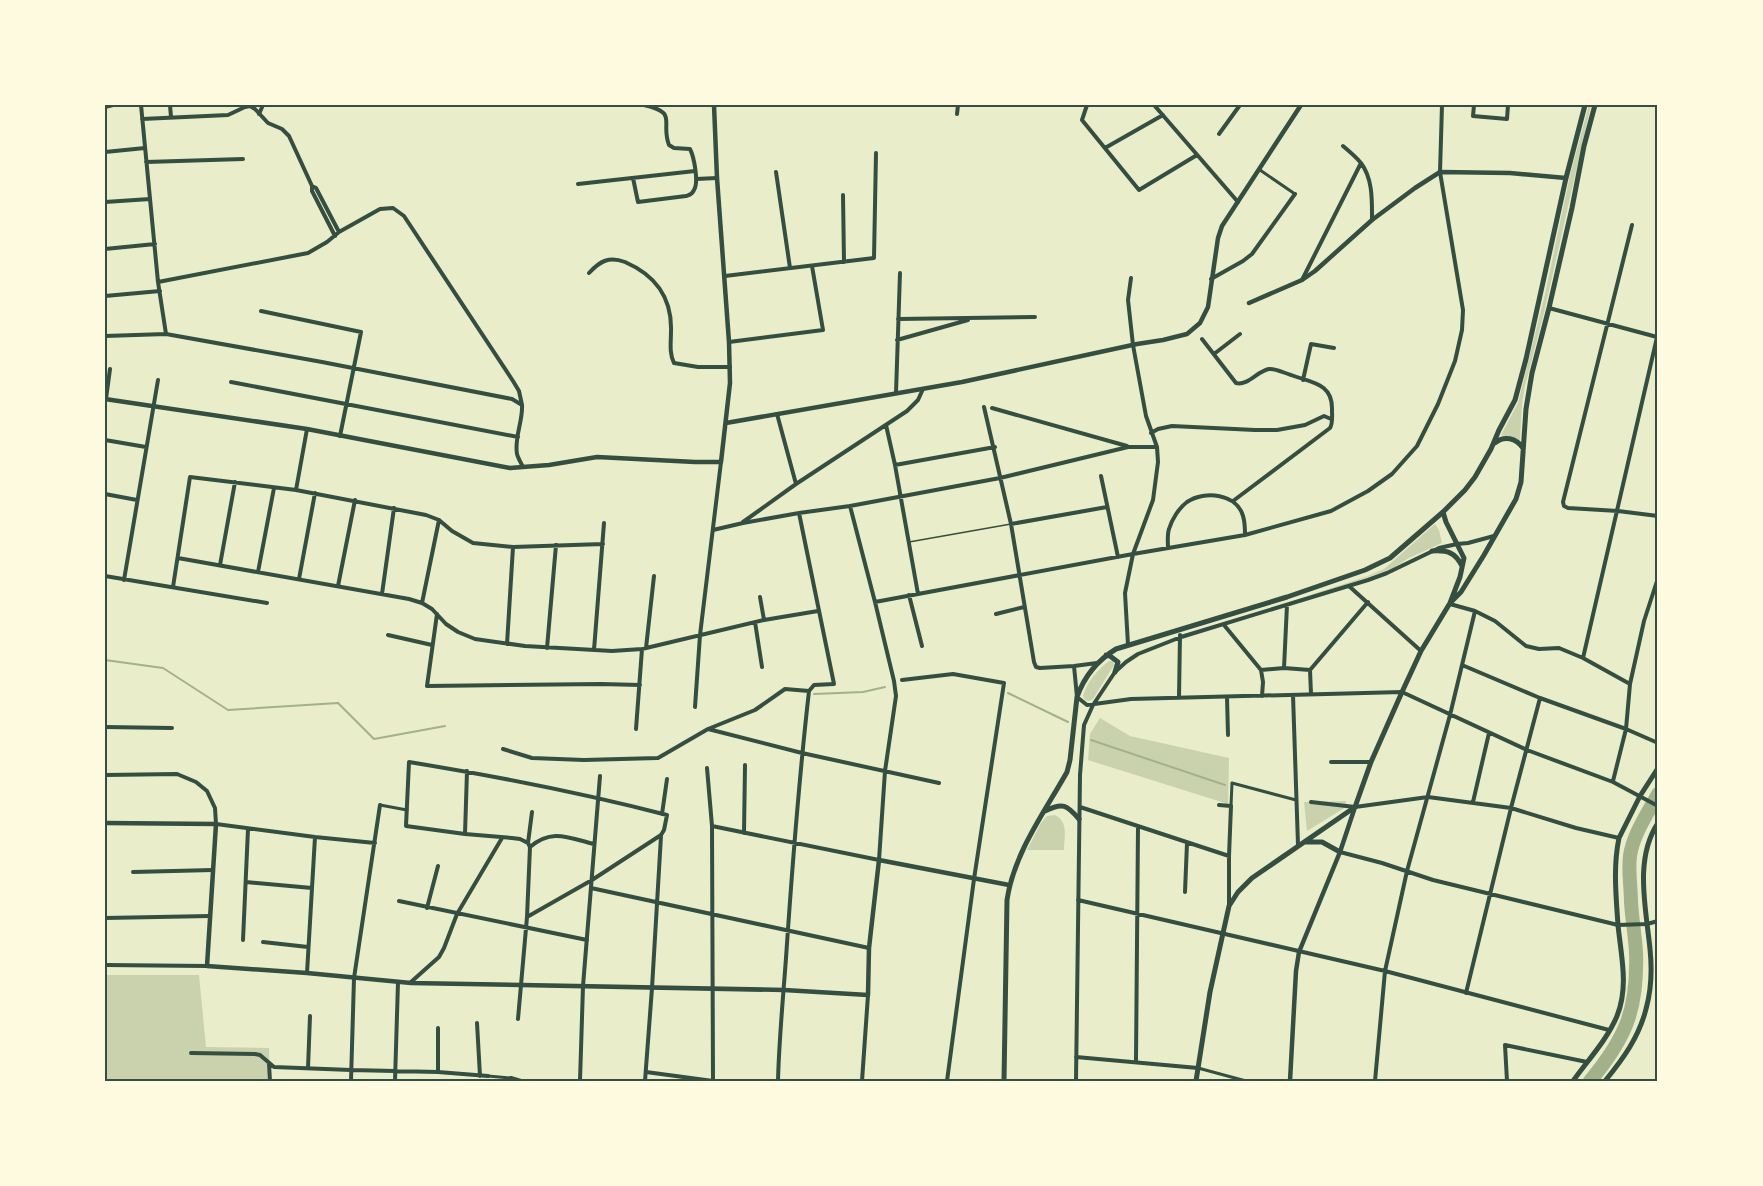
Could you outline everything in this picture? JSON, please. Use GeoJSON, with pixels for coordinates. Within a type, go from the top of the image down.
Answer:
{"type":"FeatureCollection","features":[{"type":"Feature","properties":{"kind":"main road"},"geometry":{"type":"LineString","coordinates":[[1004,1081],[1009,885],[1022,850],[1067,772],[1077,697],[1098,663],[1106,656],[1128,645],[1287,597],[1365,570],[1390,558],[1443,512],[1474,477],[1515,400],[1585,105]]}},
{"type":"Feature","properties":{"kind":"main road"},"geometry":{"type":"LineString","coordinates":[[1449,604],[1461,592],[1484,555],[1516,499],[1521,482],[1528,389],[1549,308],[1595,105]]}},
{"type":"Feature","properties":{"kind":"main road"},"geometry":{"type":"LineString","coordinates":[[1491,448],[1502,438],[1514,440],[1524,449]]}},
{"type":"Feature","properties":{"kind":"main road"},"geometry":{"type":"LineString","coordinates":[[1196,1081],[1210,992],[1229,906],[1238,892],[1252,878],[1355,807],[1371,762],[1402,692],[1421,651],[1449,604],[1463,567],[1464,558],[1443,512]]}},
{"type":"Feature","properties":{"kind":"main road"},"geometry":{"type":"LineString","coordinates":[[1432,550],[1445,550],[1452,553],[1458,557],[1463,567]]}},
{"type":"Feature","properties":{"kind":"main road"},"geometry":{"type":"LineString","coordinates":[[1106,656],[1118,662],[1114,672]]}},
{"type":"Feature","properties":{"kind":"main road"},"geometry":{"type":"LineString","coordinates":[[1573,1081],[1617,1016],[1624,981],[1615,859],[1619,838],[1658,768]]}},
{"type":"Feature","properties":{"kind":"main road"},"geometry":{"type":"LineString","coordinates":[[1045,811],[1063,805],[1079,819]]}},
{"type":"Feature","properties":{"kind":"main road"},"geometry":{"type":"LineString","coordinates":[[1605,1081],[1634,1043],[1646,1009],[1651,975],[1650,951],[1644,924],[1644,855],[1658,823]]}},
{"type":"Feature","properties":{"kind":"main road"},"geometry":{"type":"LineString","coordinates":[[1300,844],[1322,842],[1340,852]]}},
{"type":"Feature","properties":{"kind":"street"},"geometry":{"type":"LineString","coordinates":[[105,107],[113,105]]}},
{"type":"Feature","properties":{"kind":"street"},"geometry":{"type":"LineString","coordinates":[[141,105],[158,282],[166,334]]}},
{"type":"Feature","properties":{"kind":"street"},"geometry":{"type":"LineString","coordinates":[[170,105],[171,117]]}},
{"type":"Feature","properties":{"kind":"street"},"geometry":{"type":"LineString","coordinates":[[259,114],[263,105]]}},
{"type":"Feature","properties":{"kind":"street"},"geometry":{"type":"LineString","coordinates":[[633,178],[638,202],[691,194],[695,190],[694,156],[690,149],[674,148],[669,145],[667,118],[664,112],[644,105]]}},
{"type":"Feature","properties":{"kind":"street"},"geometry":{"type":"LineString","coordinates":[[695,707],[700,635],[730,382],[714,105]]}},
{"type":"Feature","properties":{"kind":"street"},"geometry":{"type":"LineString","coordinates":[[957,114],[958,105]]}},
{"type":"Feature","properties":{"kind":"street"},"geometry":{"type":"LineString","coordinates":[[1087,105],[1082,120],[1139,190],[1197,155]]}},
{"type":"Feature","properties":{"kind":"street"},"geometry":{"type":"LineString","coordinates":[[1154,105],[1239,203]]}},
{"type":"Feature","properties":{"kind":"street"},"geometry":{"type":"LineString","coordinates":[[1219,134],[1240,105]]}},
{"type":"Feature","properties":{"kind":"street"},"geometry":{"type":"LineString","coordinates":[[726,423],[923,389],[1187,334],[1200,323],[1208,308],[1218,238],[1222,226],[1302,105]]}},
{"type":"Feature","properties":{"kind":"street"},"geometry":{"type":"LineString","coordinates":[[875,602],[1245,535],[1331,511],[1368,491],[1392,474],[1417,446],[1438,404],[1455,362],[1462,330],[1463,310],[1440,172],[1442,105]]}},
{"type":"Feature","properties":{"kind":"street"},"geometry":{"type":"LineString","coordinates":[[1473,105],[1473,116],[1507,119],[1508,105]]}},
{"type":"Feature","properties":{"kind":"street"},"geometry":{"type":"LineString","coordinates":[[142,118],[228,115],[245,107],[250,106],[255,109],[268,123],[282,129],[289,136],[312,186],[312,192],[335,236]]}},
{"type":"Feature","properties":{"kind":"street"},"geometry":{"type":"LineString","coordinates":[[1105,148],[1163,116]]}},
{"type":"Feature","properties":{"kind":"street"},"geometry":{"type":"LineString","coordinates":[[1343,146],[1361,164],[1372,192],[1372,220]]}},
{"type":"Feature","properties":{"kind":"street"},"geometry":{"type":"LineString","coordinates":[[105,152],[144,148]]}},
{"type":"Feature","properties":{"kind":"street"},"geometry":{"type":"LineString","coordinates":[[725,276],[874,258],[876,153]]}},
{"type":"Feature","properties":{"kind":"street"},"geometry":{"type":"LineString","coordinates":[[146,162],[243,159]]}},
{"type":"Feature","properties":{"kind":"street"},"geometry":{"type":"LineString","coordinates":[[1302,280],[1361,164]]}},
{"type":"Feature","properties":{"kind":"street"},"geometry":{"type":"LineString","coordinates":[[1211,279],[1252,254],[1295,194],[1260,170]]}},
{"type":"Feature","properties":{"kind":"street"},"geometry":{"type":"LineString","coordinates":[[578,184],[695,171]]}},
{"type":"Feature","properties":{"kind":"street"},"geometry":{"type":"LineString","coordinates":[[776,172],[790,268]]}},
{"type":"Feature","properties":{"kind":"street"},"geometry":{"type":"LineString","coordinates":[[1249,303],[1302,280],[1372,220],[1440,172],[1501,173],[1566,178]]}},
{"type":"Feature","properties":{"kind":"street"},"geometry":{"type":"LineString","coordinates":[[696,179],[717,178]]}},
{"type":"Feature","properties":{"kind":"street"},"geometry":{"type":"LineString","coordinates":[[312,186],[316,188],[339,232]]}},
{"type":"Feature","properties":{"kind":"street"},"geometry":{"type":"LineString","coordinates":[[843,195],[844,262]]}},
{"type":"Feature","properties":{"kind":"street"},"geometry":{"type":"LineString","coordinates":[[105,202],[150,199]]}},
{"type":"Feature","properties":{"kind":"street"},"geometry":{"type":"LineString","coordinates":[[158,282],[308,253],[380,209],[393,208],[404,216],[519,391],[522,414],[517,454],[523,467]]}},
{"type":"Feature","properties":{"kind":"street"},"geometry":{"type":"LineString","coordinates":[[1632,225],[1563,502],[1568,508],[1658,516]]}},
{"type":"Feature","properties":{"kind":"street"},"geometry":{"type":"LineString","coordinates":[[105,249],[155,244]]}},
{"type":"Feature","properties":{"kind":"street"},"geometry":{"type":"LineString","coordinates":[[589,273],[598,263],[615,258],[639,268],[662,289],[671,320],[670,356],[674,363],[712,368],[730,367]]}},
{"type":"Feature","properties":{"kind":"street"},"geometry":{"type":"LineString","coordinates":[[729,342],[824,330],[812,266]]}},
{"type":"Feature","properties":{"kind":"street"},"geometry":{"type":"LineString","coordinates":[[896,393],[900,273]]}},
{"type":"Feature","properties":{"kind":"street"},"geometry":{"type":"LineString","coordinates":[[1128,645],[1125,592],[1133,554],[1153,500],[1158,462],[1157,447],[1151,433],[1133,345],[1128,300],[1131,278]]}},
{"type":"Feature","properties":{"kind":"street"},"geometry":{"type":"LineString","coordinates":[[105,296],[160,291]]}},
{"type":"Feature","properties":{"kind":"street"},"geometry":{"type":"LineString","coordinates":[[1549,308],[1658,335],[1583,658]]}},
{"type":"Feature","properties":{"kind":"street"},"geometry":{"type":"LineString","coordinates":[[261,311],[362,332],[340,436]]}},
{"type":"Feature","properties":{"kind":"street"},"geometry":{"type":"LineString","coordinates":[[898,319],[1035,317]]}},
{"type":"Feature","properties":{"kind":"street"},"geometry":{"type":"LineString","coordinates":[[897,340],[972,318]]}},
{"type":"Feature","properties":{"kind":"street"},"geometry":{"type":"LineString","coordinates":[[105,336],[166,334],[512,399],[522,405]]}},
{"type":"Feature","properties":{"kind":"street"},"geometry":{"type":"LineString","coordinates":[[1214,354],[1240,334]]}},
{"type":"Feature","properties":{"kind":"street"},"geometry":{"type":"LineString","coordinates":[[1202,339],[1236,383],[1243,383],[1271,368],[1327,390],[1332,398],[1330,428],[1233,501]]}},
{"type":"Feature","properties":{"kind":"street"},"geometry":{"type":"LineString","coordinates":[[1303,380],[1311,344],[1334,348]]}},
{"type":"Feature","properties":{"kind":"street"},"geometry":{"type":"LineString","coordinates":[[110,369],[105,399],[307,429],[510,468],[597,457],[721,462]]}},
{"type":"Feature","properties":{"kind":"street"},"geometry":{"type":"LineString","coordinates":[[124,579],[158,380]]}},
{"type":"Feature","properties":{"kind":"street"},"geometry":{"type":"LineString","coordinates":[[231,382],[518,437]]}},
{"type":"Feature","properties":{"kind":"street"},"geometry":{"type":"LineString","coordinates":[[743,523],[796,484],[913,406],[923,389]]}},
{"type":"Feature","properties":{"kind":"street"},"geometry":{"type":"LineString","coordinates":[[984,407],[1011,524],[1036,667],[1098,663]]}},
{"type":"Feature","properties":{"kind":"street"},"geometry":{"type":"LineString","coordinates":[[992,408],[1128,447]]}},
{"type":"Feature","properties":{"kind":"street"},"geometry":{"type":"LineString","coordinates":[[777,413],[796,484]]}},
{"type":"Feature","properties":{"kind":"street"},"geometry":{"type":"LineString","coordinates":[[1151,433],[1172,426],[1277,430],[1305,425],[1324,416],[1331,420]]}},
{"type":"Feature","properties":{"kind":"street"},"geometry":{"type":"LineString","coordinates":[[886,425],[918,594]]}},
{"type":"Feature","properties":{"kind":"street"},"geometry":{"type":"LineString","coordinates":[[296,489],[307,429]]}},
{"type":"Feature","properties":{"kind":"street"},"geometry":{"type":"LineString","coordinates":[[105,440],[146,447]]}},
{"type":"Feature","properties":{"kind":"street"},"geometry":{"type":"LineString","coordinates":[[895,465],[994,447]]}},
{"type":"Feature","properties":{"kind":"street"},"geometry":{"type":"LineString","coordinates":[[713,530],[1000,478],[1128,447],[1157,447]]}},
{"type":"Feature","properties":{"kind":"street"},"geometry":{"type":"LineString","coordinates":[[1101,476],[1118,557]]}},
{"type":"Feature","properties":{"kind":"street"},"geometry":{"type":"LineString","coordinates":[[173,587],[190,477],[296,489],[426,515],[439,520],[452,531],[473,543],[513,548],[603,544]]}},
{"type":"Feature","properties":{"kind":"street"},"geometry":{"type":"LineString","coordinates":[[220,565],[235,482]]}},
{"type":"Feature","properties":{"kind":"street"},"geometry":{"type":"LineString","coordinates":[[258,572],[274,488]]}},
{"type":"Feature","properties":{"kind":"street"},"geometry":{"type":"LineString","coordinates":[[299,579],[315,493]]}},
{"type":"Feature","properties":{"kind":"street"},"geometry":{"type":"LineString","coordinates":[[105,494],[137,500]]}},
{"type":"Feature","properties":{"kind":"street"},"geometry":{"type":"LineString","coordinates":[[1168,548],[1167,531],[1176,514],[1188,502],[1203,496],[1226,497],[1233,501],[1243,515],[1245,535]]}},
{"type":"Feature","properties":{"kind":"street"},"geometry":{"type":"LineString","coordinates":[[338,586],[356,501]]}},
{"type":"Feature","properties":{"kind":"street"},"geometry":{"type":"LineString","coordinates":[[850,506],[896,696],[885,771],[879,860],[869,948],[862,1081]]}},
{"type":"Feature","properties":{"kind":"street"},"geometry":{"type":"LineString","coordinates":[[1011,524],[1107,507]]}},
{"type":"Feature","properties":{"kind":"street"},"geometry":{"type":"LineString","coordinates":[[382,594],[394,508]]}},
{"type":"Feature","properties":{"kind":"street"},"geometry":{"type":"LineString","coordinates":[[778,1081],[778,1055],[802,753],[809,691],[814,685],[834,684],[799,513]]}},
{"type":"Feature","properties":{"kind":"street"},"geometry":{"type":"LineString","coordinates":[[422,603],[439,520]]}},
{"type":"Feature","properties":{"kind":"street"},"geometry":{"type":"LineString","coordinates":[[594,650],[604,523]]}},
{"type":"Feature","properties":{"kind":"street"},"geometry":{"type":"LineString","coordinates":[[1076,1081],[1079,819],[1084,724],[1114,672],[1138,654],[1181,637],[1387,573],[1432,550],[1495,536]]}},
{"type":"Feature","properties":{"kind":"street"},"geometry":{"type":"LineString","coordinates":[[547,648],[556,545]]}},
{"type":"Feature","properties":{"kind":"street"},"geometry":{"type":"LineString","coordinates":[[507,644],[513,548]]}},
{"type":"Feature","properties":{"kind":"street"},"geometry":{"type":"LineString","coordinates":[[178,558],[422,603],[446,624],[475,639],[547,648],[644,649],[764,620],[818,611]]}},
{"type":"Feature","properties":{"kind":"street"},"geometry":{"type":"LineString","coordinates":[[105,576],[267,603]]}},
{"type":"Feature","properties":{"kind":"street"},"geometry":{"type":"LineString","coordinates":[[636,729],[654,576]]}},
{"type":"Feature","properties":{"kind":"street"},"geometry":{"type":"LineString","coordinates":[[1613,782],[1626,729],[1630,684],[1644,621],[1658,578]]}},
{"type":"Feature","properties":{"kind":"street"},"geometry":{"type":"LineString","coordinates":[[1349,586],[1421,651]]}},
{"type":"Feature","properties":{"kind":"street"},"geometry":{"type":"LineString","coordinates":[[909,595],[922,646]]}},
{"type":"Feature","properties":{"kind":"street"},"geometry":{"type":"LineString","coordinates":[[760,597],[764,620]]}},
{"type":"Feature","properties":{"kind":"street"},"geometry":{"type":"LineString","coordinates":[[1311,694],[1310,670],[1368,602]]}},
{"type":"Feature","properties":{"kind":"street"},"geometry":{"type":"LineString","coordinates":[[1449,604],[1475,611],[1495,621],[1526,646],[1539,649],[1559,648],[1583,658],[1630,684]]}},
{"type":"Feature","properties":{"kind":"street"},"geometry":{"type":"LineString","coordinates":[[1284,668],[1287,605]]}},
{"type":"Feature","properties":{"kind":"street"},"geometry":{"type":"LineString","coordinates":[[996,614],[1025,607]]}},
{"type":"Feature","properties":{"kind":"street"},"geometry":{"type":"LineString","coordinates":[[1375,1081],[1385,971],[1407,871],[1450,715],[1475,611]]}},
{"type":"Feature","properties":{"kind":"street"},"geometry":{"type":"LineString","coordinates":[[436,614],[427,686],[640,685]]}},
{"type":"Feature","properties":{"kind":"street"},"geometry":{"type":"LineString","coordinates":[[755,622],[762,667]]}},
{"type":"Feature","properties":{"kind":"street"},"geometry":{"type":"LineString","coordinates":[[1224,625],[1261,670],[1262,696]]}},
{"type":"Feature","properties":{"kind":"street"},"geometry":{"type":"LineString","coordinates":[[1179,628],[1181,637],[1179,697]]}},
{"type":"Feature","properties":{"kind":"street"},"geometry":{"type":"LineString","coordinates":[[388,635],[432,645]]}},
{"type":"Feature","properties":{"kind":"street"},"geometry":{"type":"LineString","coordinates":[[1462,664],[1540,698],[1658,743]]}},
{"type":"Feature","properties":{"kind":"street"},"geometry":{"type":"LineString","coordinates":[[1074,666],[1077,697],[1087,705],[1131,699],[1179,697],[1402,692],[1527,750],[1613,782],[1658,806]]}},
{"type":"Feature","properties":{"kind":"street"},"geometry":{"type":"LineString","coordinates":[[1261,670],[1284,668],[1310,670]]}},
{"type":"Feature","properties":{"kind":"street"},"geometry":{"type":"LineString","coordinates":[[902,680],[953,674],[1004,683],[974,879],[947,1081]]}},
{"type":"Feature","properties":{"kind":"street"},"geometry":{"type":"LineString","coordinates":[[502,749],[532,758],[584,760],[658,758],[708,729],[755,710],[785,689],[809,691]]}},
{"type":"Feature","properties":{"kind":"street"},"geometry":{"type":"LineString","coordinates":[[1293,695],[1296,800],[1300,844]]}},
{"type":"Feature","properties":{"kind":"street"},"geometry":{"type":"LineString","coordinates":[[1227,697],[1228,735]]}},
{"type":"Feature","properties":{"kind":"street"},"geometry":{"type":"LineString","coordinates":[[1466,993],[1540,698]]}},
{"type":"Feature","properties":{"kind":"street"},"geometry":{"type":"LineString","coordinates":[[105,727],[172,728]]}},
{"type":"Feature","properties":{"kind":"street"},"geometry":{"type":"LineString","coordinates":[[708,729],[802,753],[939,783]]}},
{"type":"Feature","properties":{"kind":"street"},"geometry":{"type":"LineString","coordinates":[[1473,802],[1489,733]]}},
{"type":"Feature","properties":{"kind":"street"},"geometry":{"type":"LineString","coordinates":[[529,845],[520,839],[406,826],[409,762],[467,771],[665,815]]}},
{"type":"Feature","properties":{"kind":"street"},"geometry":{"type":"LineString","coordinates":[[1332,762],[1371,762]]}},
{"type":"Feature","properties":{"kind":"street"},"geometry":{"type":"LineString","coordinates":[[744,833],[745,765]]}},
{"type":"Feature","properties":{"kind":"street"},"geometry":{"type":"LineString","coordinates":[[646,1072],[713,1081],[712,826],[707,768]]}},
{"type":"Feature","properties":{"kind":"street"},"geometry":{"type":"LineString","coordinates":[[465,834],[467,771]]}},
{"type":"Feature","properties":{"kind":"street"},"geometry":{"type":"LineString","coordinates":[[105,775],[177,774],[196,782],[207,791],[215,808],[216,824],[207,966]]}},
{"type":"Feature","properties":{"kind":"street"},"geometry":{"type":"LineString","coordinates":[[580,1081],[583,986],[600,776]]}},
{"type":"Feature","properties":{"kind":"street"},"geometry":{"type":"LineString","coordinates":[[645,1081],[661,835],[664,830],[668,779]]}},
{"type":"Feature","properties":{"kind":"street"},"geometry":{"type":"LineString","coordinates":[[1229,906],[1228,856],[1232,783],[1296,800]]}},
{"type":"Feature","properties":{"kind":"street"},"geometry":{"type":"LineString","coordinates":[[1311,802],[1355,807],[1428,796],[1511,808],[1576,828],[1619,838]]}},
{"type":"Feature","properties":{"kind":"street"},"geometry":{"type":"LineString","coordinates":[[351,1081],[354,978],[380,805],[407,810]]}},
{"type":"Feature","properties":{"kind":"street"},"geometry":{"type":"LineString","coordinates":[[1220,805],[1231,806]]}},
{"type":"Feature","properties":{"kind":"street"},"geometry":{"type":"LineString","coordinates":[[1080,807],[1228,856]]}},
{"type":"Feature","properties":{"kind":"street"},"geometry":{"type":"LineString","coordinates":[[1290,1081],[1299,952],[1340,852],[1355,807]]}},
{"type":"Feature","properties":{"kind":"street"},"geometry":{"type":"LineString","coordinates":[[518,1019],[527,917],[532,812]]}},
{"type":"Feature","properties":{"kind":"street"},"geometry":{"type":"LineString","coordinates":[[105,823],[216,824],[375,843]]}},
{"type":"Feature","properties":{"kind":"street"},"geometry":{"type":"LineString","coordinates":[[712,826],[1009,885]]}},
{"type":"Feature","properties":{"kind":"street"},"geometry":{"type":"LineString","coordinates":[[1136,1061],[1138,827]]}},
{"type":"Feature","properties":{"kind":"street"},"geometry":{"type":"LineString","coordinates":[[243,940],[248,828]]}},
{"type":"Feature","properties":{"kind":"street"},"geometry":{"type":"LineString","coordinates":[[529,845],[552,835],[594,844]]}},
{"type":"Feature","properties":{"kind":"street"},"geometry":{"type":"LineString","coordinates":[[527,917],[592,880],[661,835]]}},
{"type":"Feature","properties":{"kind":"street"},"geometry":{"type":"LineString","coordinates":[[307,973],[315,837]]}},
{"type":"Feature","properties":{"kind":"street"},"geometry":{"type":"LineString","coordinates":[[411,983],[439,957],[457,914],[502,837]]}},
{"type":"Feature","properties":{"kind":"street"},"geometry":{"type":"LineString","coordinates":[[1185,892],[1187,843]]}},
{"type":"Feature","properties":{"kind":"street"},"geometry":{"type":"LineString","coordinates":[[1340,852],[1433,880],[1621,926],[1658,921]]}},
{"type":"Feature","properties":{"kind":"street"},"geometry":{"type":"LineString","coordinates":[[427,908],[438,866]]}},
{"type":"Feature","properties":{"kind":"street"},"geometry":{"type":"LineString","coordinates":[[133,872],[213,870]]}},
{"type":"Feature","properties":{"kind":"street"},"geometry":{"type":"LineString","coordinates":[[246,882],[312,888]]}},
{"type":"Feature","properties":{"kind":"street"},"geometry":{"type":"LineString","coordinates":[[591,888],[869,948]]}},
{"type":"Feature","properties":{"kind":"street"},"geometry":{"type":"LineString","coordinates":[[1078,900],[1385,971],[1609,1030]]}},
{"type":"Feature","properties":{"kind":"street"},"geometry":{"type":"LineString","coordinates":[[399,901],[587,940]]}},
{"type":"Feature","properties":{"kind":"street"},"geometry":{"type":"LineString","coordinates":[[105,918],[210,916]]}},
{"type":"Feature","properties":{"kind":"street"},"geometry":{"type":"LineString","coordinates":[[263,942],[308,947]]}},
{"type":"Feature","properties":{"kind":"street"},"geometry":{"type":"LineString","coordinates":[[105,965],[207,966],[411,983],[784,990],[868,995]]}},
{"type":"Feature","properties":{"kind":"street"},"geometry":{"type":"LineString","coordinates":[[395,1081],[398,982]]}},
{"type":"Feature","properties":{"kind":"street"},"geometry":{"type":"LineString","coordinates":[[308,1068],[310,1016]]}},
{"type":"Feature","properties":{"kind":"street"},"geometry":{"type":"LineString","coordinates":[[477,1023],[480,1076]]}},
{"type":"Feature","properties":{"kind":"street"},"geometry":{"type":"LineString","coordinates":[[438,1028],[438,1072]]}},
{"type":"Feature","properties":{"kind":"street"},"geometry":{"type":"LineString","coordinates":[[1507,1081],[1505,1045],[1587,1062]]}},
{"type":"Feature","properties":{"kind":"street"},"geometry":{"type":"LineString","coordinates":[[191,1053],[255,1054],[260,1055],[274,1066],[351,1071],[438,1072],[511,1078],[521,1081]]}},
{"type":"Feature","properties":{"kind":"street"},"geometry":{"type":"LineString","coordinates":[[1076,1057],[1198,1068],[1246,1081]]}},
{"type":"Feature","properties":{"kind":"street"},"geometry":{"type":"LineString","coordinates":[[269,1064],[270,1081]]}},
{"type":"Feature","properties":{"kind":"lane"},"geometry":{"type":"LineString","coordinates":[[909,542],[1011,524]]}},
{"type":"Feature","properties":{"kind":"green space"},"geometry":{"type":"Polygon","coordinates":[[[1589,105],[1591,105],[1544,313],[1525,386],[1520,440],[1501,435],[1518,403],[1545,294],[1570,175],[1589,105]]]}},
{"type":"Feature","properties":{"kind":"green space"},"geometry":{"type":"Polygon","coordinates":[[[1435,524],[1442,543],[1393,568],[1183,639],[1182,635],[1283,604],[1384,569],[1435,524]]]}},
{"type":"Feature","properties":{"kind":"green space"},"geometry":{"type":"Polygon","coordinates":[[[1109,661],[1113,661],[1114,665],[1093,699],[1085,700],[1083,696],[1090,681],[1109,661]]]}},
{"type":"Feature","properties":{"kind":"green space"},"geometry":{"type":"Polygon","coordinates":[[[1100,718],[1130,736],[1229,758],[1228,804],[1088,760],[1090,734],[1100,718]]]}},
{"type":"Feature","properties":{"kind":"green space"},"geometry":{"type":"Polygon","coordinates":[[[1346,801],[1346,807],[1307,831],[1304,802],[1346,801]]]}},
{"type":"Feature","properties":{"kind":"green space"},"geometry":{"type":"Polygon","coordinates":[[[1055,815],[1064,826],[1064,850],[1027,850],[1041,823],[1047,816],[1055,815]]]}},
{"type":"Feature","properties":{"kind":"green space"},"geometry":{"type":"Polygon","coordinates":[[[105,975],[199,975],[206,1047],[269,1048],[270,1081],[105,1081],[105,975]]]}},
{"type":"Feature","properties":{"kind":"waterway"},"geometry":{"type":"LineString","coordinates":[[105,660],[163,668],[228,710],[338,703],[374,739],[445,726]]}},
{"type":"Feature","properties":{"kind":"waterway"},"geometry":{"type":"LineString","coordinates":[[814,694],[863,692],[885,687]]}},
{"type":"Feature","properties":{"kind":"waterway"},"geometry":{"type":"LineString","coordinates":[[1008,693],[1068,722]]}},
{"type":"Feature","properties":{"kind":"waterway"},"geometry":{"type":"LineString","coordinates":[[1091,740],[1225,785]]}},
{"type":"Feature","properties":{"kind":"waterway"},"geometry":{"type":"LineString","coordinates":[[1590,1081],[1613,1051],[1632,1007],[1636,952],[1629,873],[1630,856],[1638,832],[1658,794]]}}]}
